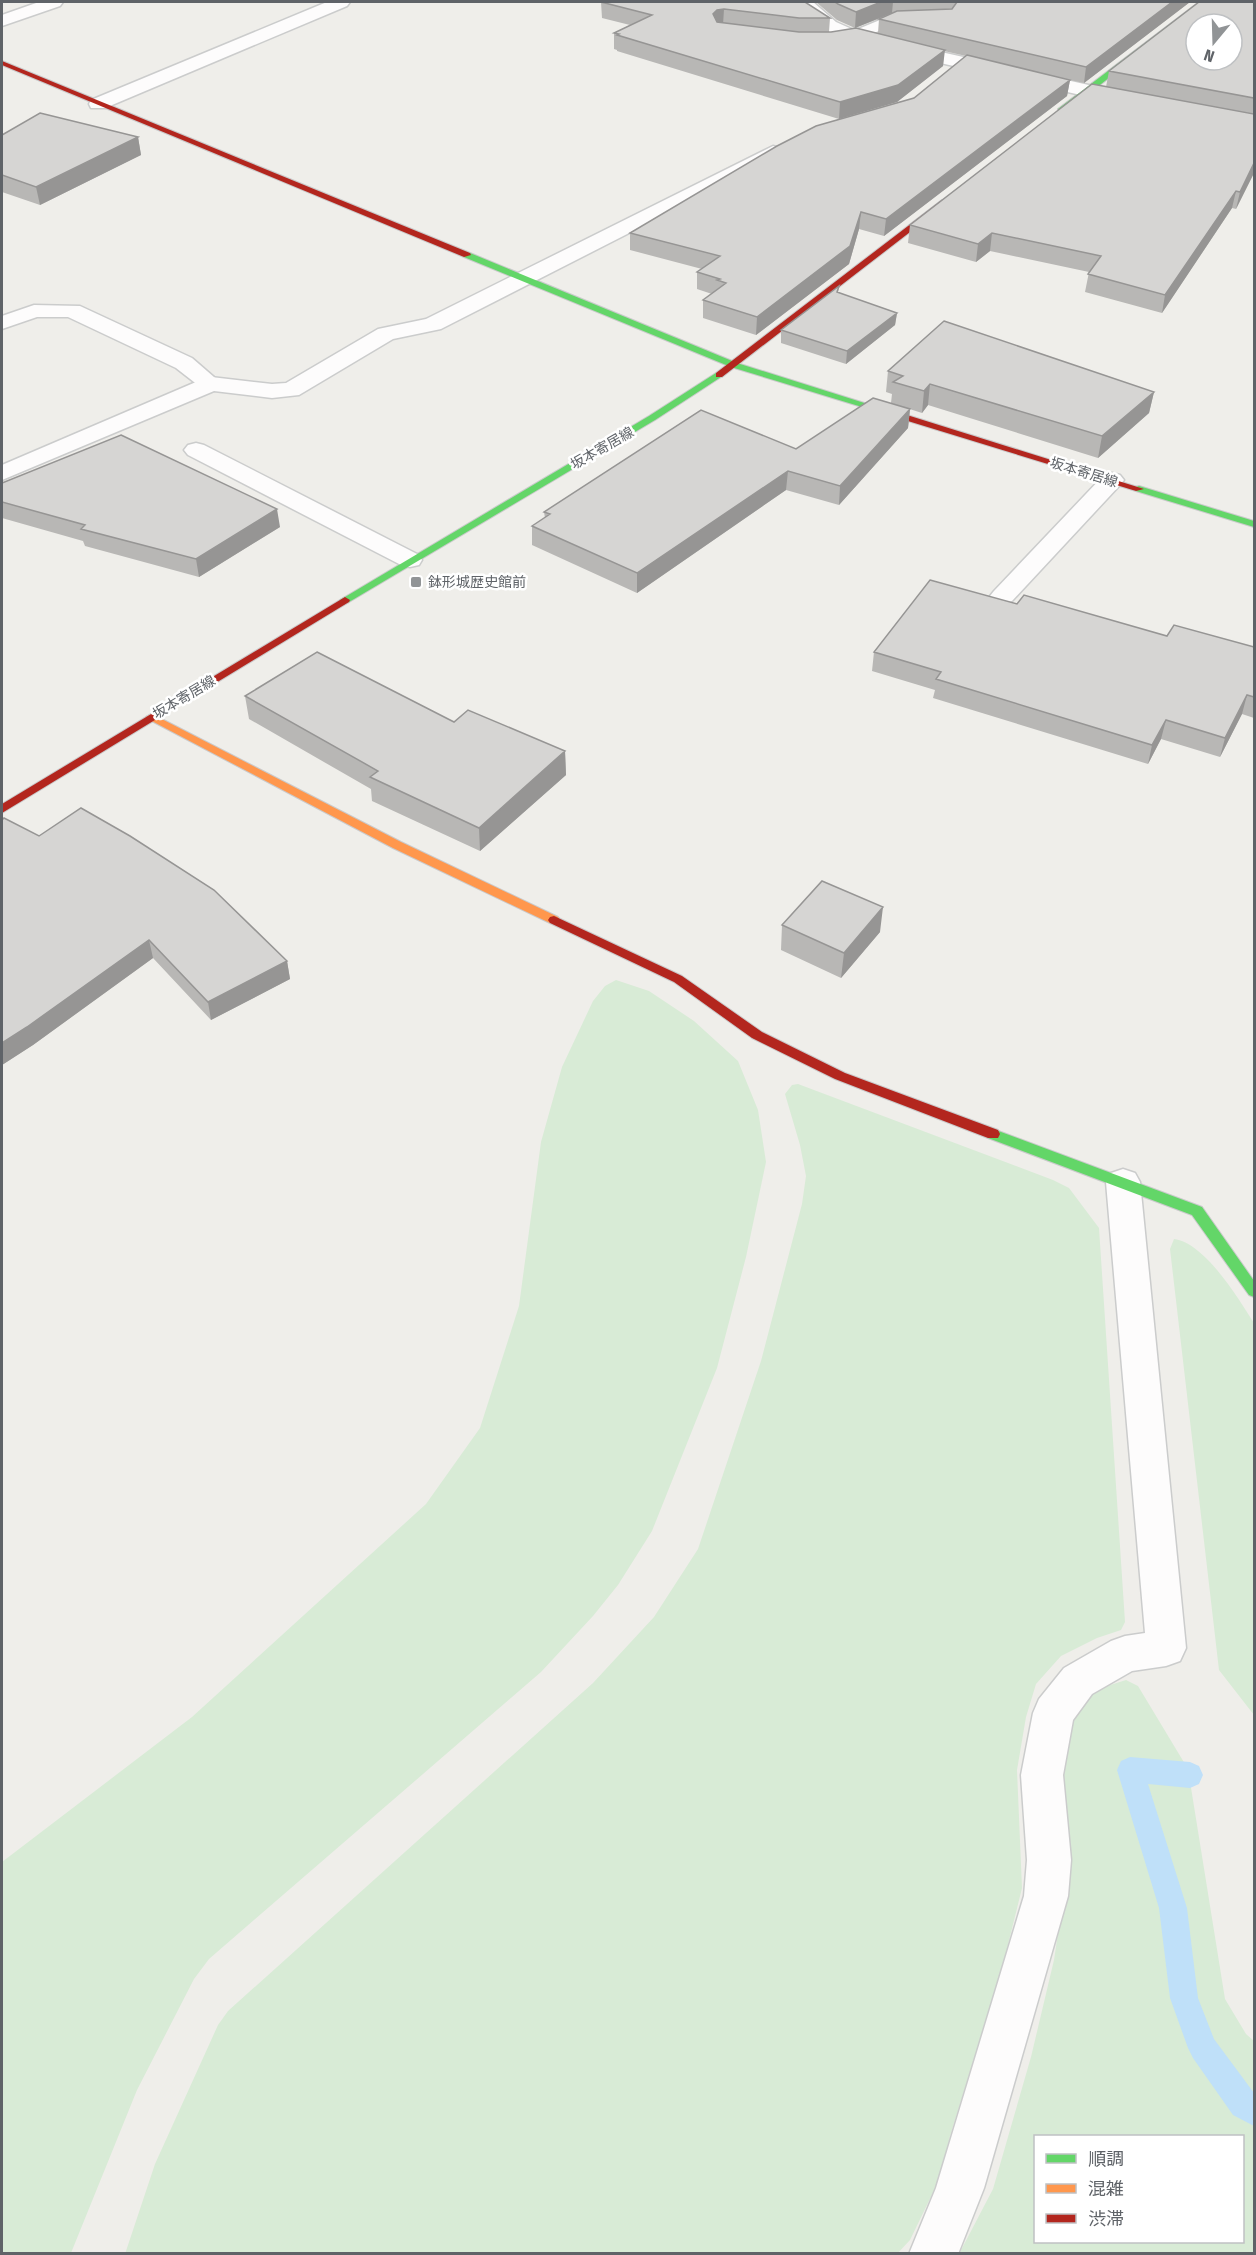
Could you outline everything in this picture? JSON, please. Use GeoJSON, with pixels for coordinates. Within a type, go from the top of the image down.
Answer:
{"type":"FeatureCollection","features":[{"type":"Feature","properties":{"kind":"street"},"geometry":{"type":"LineString","coordinates":[[2,21],[54,2]]}},
{"type":"Feature","properties":{"kind":"street"},"geometry":{"type":"LineString","coordinates":[[98,104],[341,2]]}},
{"type":"Feature","properties":{"kind":"street"},"geometry":{"type":"LineString","coordinates":[[803,2],[830,26],[857,38],[954,70],[1142,102]]}},
{"type":"Feature","properties":{"kind":"street"},"geometry":{"type":"LineString","coordinates":[[1049,121],[1203,2]]}},
{"type":"Feature","properties":{"kind":"street"},"geometry":{"type":"LineString","coordinates":[[811,50],[849,46],[857,38],[892,20],[944,19]]}},
{"type":"Feature","properties":{"kind":"street"},"geometry":{"type":"LineString","coordinates":[[3,65],[734,365],[957,192]]}},
{"type":"Feature","properties":{"kind":"street"},"geometry":{"type":"LineString","coordinates":[[2,472],[211,384],[272,391],[291,390],[386,334],[433,324],[787,144]]}},
{"type":"Feature","properties":{"kind":"street"},"geometry":{"type":"LineString","coordinates":[[3,323],[34,312],[72,311],[183,363],[211,384]]}},
{"type":"Feature","properties":{"kind":"street","name":"坂本寄居線"},"geometry":{"type":"LineString","coordinates":[[2,810],[410,560],[652,418],[734,365],[1254,524]]}},
{"type":"Feature","properties":{"kind":"street"},"geometry":{"type":"LineString","coordinates":[[196,450],[410,560]]}},
{"type":"Feature","properties":{"kind":"street"},"geometry":{"type":"LineString","coordinates":[[1003,596],[1112,480]]}},
{"type":"Feature","properties":{"kind":"street"},"geometry":{"type":"LineString","coordinates":[[152,717],[397,845],[678,979],[757,1035],[840,1077],[1197,1211],[1250,1279]]}},
{"type":"Feature","properties":{"kind":"street"},"geometry":{"type":"LineString","coordinates":[[933,2253],[960,2188],[1046,1896],[1049,1860],[1042,1775],[1054,1713],[1078,1681],[1125,1654],[1166,1648],[1123,1182]]}},
{"type":"Feature","properties":{"kind":"green space"},"geometry":{"type":"Polygon","coordinates":[[[616,980],[649,991],[694,1021],[738,1061],[758,1110],[766,1162],[746,1257],[717,1368],[652,1531],[618,1585],[593,1616],[541,1672],[209,1959],[194,1979],[137,2090],[71,2253],[2,2253],[2,1862],[192,1717],[426,1504],[480,1428],[519,1306],[541,1142],[562,1067],[593,1001],[605,986],[616,980]]]}},
{"type":"Feature","properties":{"kind":"green space"},"geometry":{"type":"Polygon","coordinates":[[[798,1084],[1053,1180],[1069,1188],[1099,1228],[1125,1622],[1121,1630],[1097,1638],[1061,1656],[1036,1684],[1026,1717],[1017,1770],[1022,1888],[1001,1973],[950,2136],[942,2174],[910,2240],[897,2254],[125,2254],[155,2164],[218,2025],[228,2011],[593,1683],[654,1617],[698,1549],[761,1361],[802,1204],[806,1176],[800,1145],[785,1094],[792,1085],[798,1084]]]}},
{"type":"Feature","properties":{"kind":"green space"},"geometry":{"type":"Polygon","coordinates":[[[1174,1239],[1186,1243],[1209,1261],[1230,1286],[1254,1323],[1254,1715],[1219,1670],[1170,1249],[1174,1239]]]}},
{"type":"Feature","properties":{"kind":"green space"},"geometry":{"type":"Polygon","coordinates":[[[1126,1680],[1138,1686],[1188,1769],[1225,1999],[1246,2034],[1254,2041],[1254,2253],[959,2254],[993,2189],[1031,2057],[1054,1960],[1066,1880],[1059,1760],[1069,1722],[1081,1704],[1101,1688],[1126,1680]]]}},
{"type":"Feature","properties":{"kind":"building"},"geometry":{"type":"Polygon","coordinates":[[[601,2],[805,2],[830,18],[799,18],[724,9],[717,10],[713,14],[717,22],[799,32],[831,32],[856,28],[945,50],[898,85],[840,102],[617,35],[619,34],[614,33],[652,15],[601,2]]]}},
{"type":"Feature","properties":{"kind":"building"},"geometry":{"type":"Polygon","coordinates":[[[835,2],[881,2],[856,12],[835,2]]]}},
{"type":"Feature","properties":{"kind":"building"},"geometry":{"type":"Polygon","coordinates":[[[957,2],[1172,2],[1086,67],[879,19],[897,11],[952,9],[957,2]]]}},
{"type":"Feature","properties":{"kind":"building"},"geometry":{"type":"Polygon","coordinates":[[[1199,2],[1254,2],[1254,98],[1109,71],[1184,14],[1184,72],[1244,72],[1244,12],[1186,12],[1199,2]]]}},
{"type":"Feature","properties":{"kind":"building"},"geometry":{"type":"Polygon","coordinates":[[[967,55],[1070,80],[886,219],[861,212],[850,246],[757,317],[703,300],[726,283],[697,272],[720,256],[630,233],[777,146],[816,126],[914,98],[967,55]]]}},
{"type":"Feature","properties":{"kind":"building"},"geometry":{"type":"Polygon","coordinates":[[[1092,84],[1254,114],[1254,163],[1240,192],[1236,191],[1165,295],[1088,274],[1101,256],[992,233],[978,244],[910,225],[1092,84]]]}},
{"type":"Feature","properties":{"kind":"building"},"geometry":{"type":"Polygon","coordinates":[[[40,113],[138,137],[36,187],[2,175],[2,135],[40,113]]]}},
{"type":"Feature","properties":{"kind":"building"},"geometry":{"type":"Polygon","coordinates":[[[839,286],[837,292],[897,313],[847,351],[781,330],[839,286]]]}},
{"type":"Feature","properties":{"kind":"building"},"geometry":{"type":"Polygon","coordinates":[[[944,321],[1154,392],[1102,436],[930,384],[924,391],[893,382],[903,376],[888,371],[944,321]]]}},
{"type":"Feature","properties":{"kind":"building"},"geometry":{"type":"Polygon","coordinates":[[[873,398],[910,409],[840,486],[788,471],[637,573],[532,526],[550,514],[544,512],[701,410],[796,449],[873,398]]]}},
{"type":"Feature","properties":{"kind":"building"},"geometry":{"type":"Polygon","coordinates":[[[121,435],[277,509],[196,559],[81,529],[85,525],[2,502],[2,483],[121,435]]]}},
{"type":"Feature","properties":{"kind":"building"},"geometry":{"type":"Polygon","coordinates":[[[930,580],[1017,604],[1024,595],[1167,636],[1174,625],[1254,647],[1254,697],[1247,695],[1225,738],[1166,720],[1152,745],[936,679],[941,672],[874,652],[930,580]]]}},
{"type":"Feature","properties":{"kind":"building"},"geometry":{"type":"Polygon","coordinates":[[[317,652],[454,722],[468,710],[565,751],[479,828],[370,777],[378,771],[245,696],[317,652]]]}},
{"type":"Feature","properties":{"kind":"building"},"geometry":{"type":"Polygon","coordinates":[[[81,808],[130,836],[214,890],[287,961],[208,1002],[149,940],[2,1043],[2,820],[4,818],[39,836],[81,808]]]}},
{"type":"Feature","properties":{"kind":"building"},"geometry":{"type":"Polygon","coordinates":[[[822,881],[883,907],[844,953],[782,925],[822,881]]]}},
{"type":"Feature","properties":{"kind":"waterway"},"geometry":{"type":"LineString","coordinates":[[1190,1775],[1130,1770],[1173,1908],[1184,1998],[1203,2048],[1244,2104],[1254,2111]]}},
{"type":"Feature","properties":{"kind":"traffic: fast"},"geometry":{"type":"LineString","coordinates":[[1061,111],[1203,2]]}},
{"type":"Feature","properties":{"kind":"traffic: fast"},"geometry":{"type":"LineString","coordinates":[[467,255],[734,365],[888,412]]}},
{"type":"Feature","properties":{"kind":"traffic: fast"},"geometry":{"type":"LineString","coordinates":[[345,600],[652,418],[719,375]]}},
{"type":"Feature","properties":{"kind":"traffic: fast"},"geometry":{"type":"LineString","coordinates":[[1139,489],[1254,524]]}},
{"type":"Feature","properties":{"kind":"traffic: fast"},"geometry":{"type":"LineString","coordinates":[[993,1134],[1197,1211],[1254,1291]]}},
{"type":"Feature","properties":{"kind":"traffic: slow"},"geometry":{"type":"LineString","coordinates":[[152,717],[397,845],[554,920]]}},
{"type":"Feature","properties":{"kind":"traffic: jam"},"geometry":{"type":"LineString","coordinates":[[2,63],[467,255]]}},
{"type":"Feature","properties":{"kind":"traffic: jam"},"geometry":{"type":"LineString","coordinates":[[719,375],[945,202]]}},
{"type":"Feature","properties":{"kind":"traffic: jam"},"geometry":{"type":"LineString","coordinates":[[888,412],[1139,489]]}},
{"type":"Feature","properties":{"kind":"traffic: jam"},"geometry":{"type":"LineString","coordinates":[[2,809],[345,600]]}},
{"type":"Feature","properties":{"kind":"traffic: jam"},"geometry":{"type":"LineString","coordinates":[[554,920],[678,979],[757,1035],[840,1076],[993,1134]]}},
{"type":"Feature","properties":{"kind":"place","name":"鉢形城歴史館前"},"geometry":{"type":"Point","coordinates":[416,582]}}]}
